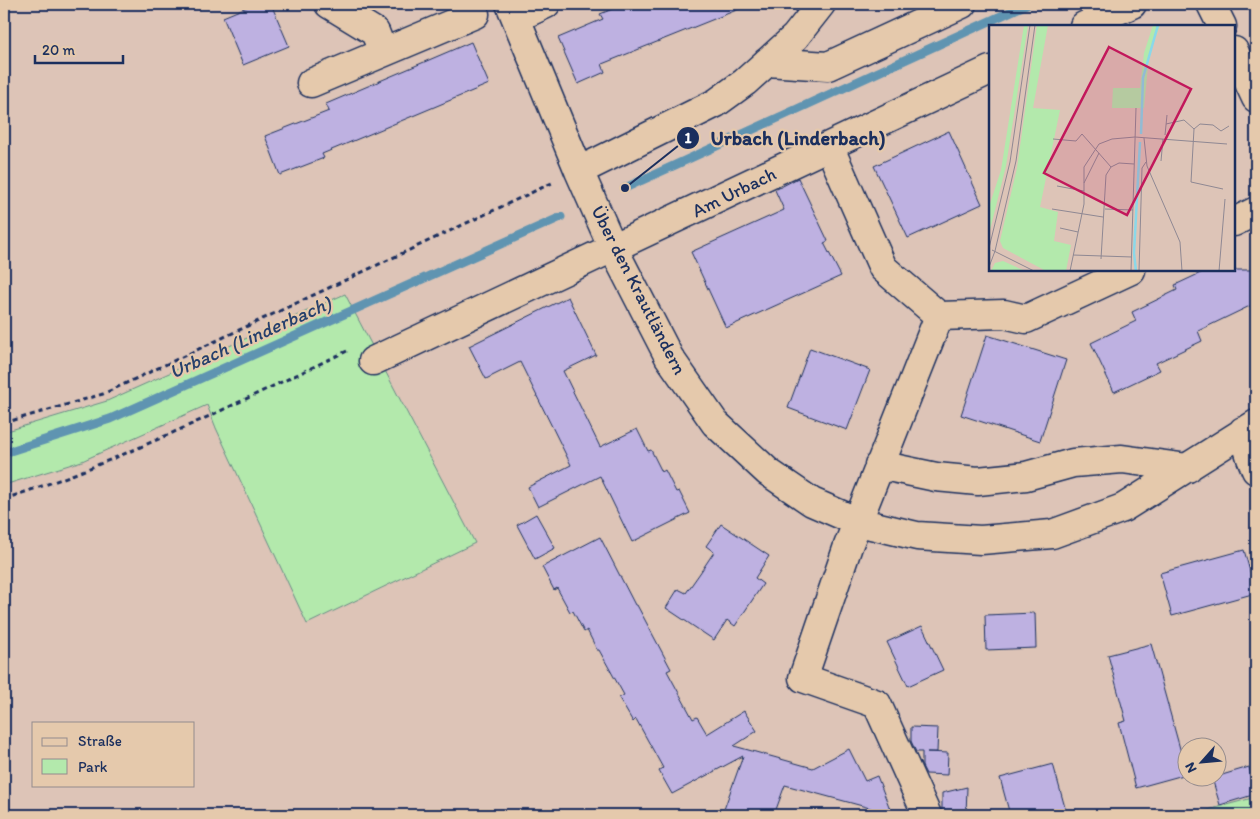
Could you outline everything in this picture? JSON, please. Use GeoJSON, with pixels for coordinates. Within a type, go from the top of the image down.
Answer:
{"type":"FeatureCollection","features":[{"type":"Feature","properties":{"kind":"street"},"geometry":{"type":"LineString","coordinates":[[329,4],[375,32],[383,52]]}},
{"type":"Feature","properties":{"kind":"street","name":"Über den Krautländern"},"geometry":{"type":"LineString","coordinates":[[546,4],[513,11],[613,248],[669,357],[715,423],[776,477],[812,502],[858,522],[917,536],[981,540],[1052,534],[1123,508],[1249,428]]}},
{"type":"Feature","properties":{"kind":"street"},"geometry":{"type":"LineString","coordinates":[[579,171],[716,103],[745,82],[796,36],[821,4]]}},
{"type":"Feature","properties":{"kind":"street"},"geometry":{"type":"LineString","coordinates":[[767,62],[828,66],[962,4]]}},
{"type":"Feature","properties":{"kind":"street"},"geometry":{"type":"LineString","coordinates":[[1086,25],[1132,4]]}},
{"type":"Feature","properties":{"kind":"street"},"geometry":{"type":"LineString","coordinates":[[1211,4],[1222,25]]}},
{"type":"Feature","properties":{"kind":"street"},"geometry":{"type":"LineString","coordinates":[[310,83],[475,14]]}},
{"type":"Feature","properties":{"kind":"street"},"geometry":{"type":"LineString","coordinates":[[1235,53],[1256,98]]}},
{"type":"Feature","properties":{"kind":"street","name":"Am Urbach"},"geometry":{"type":"LineString","coordinates":[[363,355],[640,236],[989,70]]}},
{"type":"Feature","properties":{"kind":"street"},"geometry":{"type":"LineString","coordinates":[[829,146],[883,268],[939,316],[1004,314],[1026,319],[1129,271]]}},
{"type":"Feature","properties":{"kind":"street"},"geometry":{"type":"LineString","coordinates":[[1235,222],[1256,211]]}},
{"type":"Feature","properties":{"kind":"street"},"geometry":{"type":"LineString","coordinates":[[927,815],[877,704],[803,678],[848,546],[939,316]]}},
{"type":"Feature","properties":{"kind":"street","name":"Über den Krautländern"},"geometry":{"type":"LineString","coordinates":[[1249,428],[1250,458],[1256,470]]}},
{"type":"Feature","properties":{"kind":"street"},"geometry":{"type":"LineString","coordinates":[[879,465],[936,477],[978,481],[1026,476],[1073,463],[1122,459],[1188,468]]}},
{"type":"Feature","properties":{"kind":"path"},"geometry":{"type":"LineString","coordinates":[[4,423],[103,394],[579,171]]}},
{"type":"Feature","properties":{"kind":"path"},"geometry":{"type":"LineString","coordinates":[[4,500],[119,457],[363,355]]}},
{"type":"Feature","properties":{"kind":"green space"},"geometry":{"type":"Polygon","coordinates":[[[345,294],[475,543],[307,624],[207,405],[82,461],[4,485],[4,432],[107,401],[345,294]]]}},
{"type":"Feature","properties":{"kind":"green space"},"geometry":{"type":"Polygon","coordinates":[[[1256,797],[1256,815],[1189,815],[1256,797]]]}},
{"type":"Feature","properties":{"kind":"building"},"geometry":{"type":"Polygon","coordinates":[[[254,4],[271,4],[289,46],[243,65],[223,17],[254,4]]]}},
{"type":"Feature","properties":{"kind":"building"},"geometry":{"type":"Polygon","coordinates":[[[625,4],[749,5],[602,64],[605,72],[578,84],[558,38],[603,19],[600,14],[625,4]]]}},
{"type":"Feature","properties":{"kind":"building"},"geometry":{"type":"Polygon","coordinates":[[[471,42],[489,84],[322,154],[324,158],[280,175],[265,136],[329,111],[326,104],[471,42]]]}},
{"type":"Feature","properties":{"kind":"building"},"geometry":{"type":"Polygon","coordinates":[[[949,131],[982,204],[908,238],[874,166],[949,131]]]}},
{"type":"Feature","properties":{"kind":"building"},"geometry":{"type":"Polygon","coordinates":[[[798,178],[828,241],[824,243],[841,276],[726,328],[691,252],[784,210],[775,190],[798,178]]]}},
{"type":"Feature","properties":{"kind":"building"},"geometry":{"type":"Polygon","coordinates":[[[1256,270],[1256,303],[1198,331],[1202,341],[1156,363],[1160,370],[1114,392],[1091,343],[1136,321],[1132,312],[1177,290],[1175,285],[1205,271],[1256,270]]]}},
{"type":"Feature","properties":{"kind":"building"},"geometry":{"type":"Polygon","coordinates":[[[568,297],[596,355],[563,371],[600,447],[637,429],[648,451],[651,450],[662,472],[665,470],[676,492],[679,491],[690,513],[632,542],[600,476],[538,507],[528,487],[571,465],[520,362],[486,379],[469,346],[568,297]]]}},
{"type":"Feature","properties":{"kind":"building"},"geometry":{"type":"Polygon","coordinates":[[[987,335],[1066,360],[1040,441],[961,415],[987,335]]]}},
{"type":"Feature","properties":{"kind":"building"},"geometry":{"type":"Polygon","coordinates":[[[810,348],[870,370],[847,430],[788,408],[810,348]]]}},
{"type":"Feature","properties":{"kind":"building"},"geometry":{"type":"Polygon","coordinates":[[[536,514],[555,548],[535,559],[517,525],[536,514]]]}},
{"type":"Feature","properties":{"kind":"building"},"geometry":{"type":"Polygon","coordinates":[[[721,524],[769,556],[755,578],[763,584],[735,626],[727,620],[714,640],[666,608],[678,589],[686,593],[714,552],[706,546],[721,524]]]}},
{"type":"Feature","properties":{"kind":"building"},"geometry":{"type":"Polygon","coordinates":[[[600,537],[671,669],[667,671],[693,719],[697,717],[707,734],[744,711],[757,731],[734,746],[813,768],[849,749],[865,781],[877,776],[892,814],[785,785],[774,815],[722,815],[743,756],[672,794],[659,771],[663,768],[636,719],[633,722],[619,698],[624,695],[599,650],[597,650],[587,630],[584,632],[573,611],[570,612],[557,588],[554,590],[542,567],[600,537]]]}},
{"type":"Feature","properties":{"kind":"building"},"geometry":{"type":"Polygon","coordinates":[[[1244,550],[1256,593],[1172,616],[1160,573],[1244,550]]]}},
{"type":"Feature","properties":{"kind":"building"},"geometry":{"type":"Polygon","coordinates":[[[1035,613],[1036,648],[986,650],[985,615],[1035,613]]]}},
{"type":"Feature","properties":{"kind":"building"},"geometry":{"type":"Polygon","coordinates":[[[922,626],[943,670],[908,686],[887,642],[922,626]]]}},
{"type":"Feature","properties":{"kind":"building"},"geometry":{"type":"Polygon","coordinates":[[[1151,644],[1178,742],[1178,776],[1136,788],[1119,723],[1126,721],[1108,655],[1151,644]]]}},
{"type":"Feature","properties":{"kind":"building"},"geometry":{"type":"Polygon","coordinates":[[[911,727],[938,728],[937,752],[927,752],[948,753],[947,775],[926,774],[922,766],[922,752],[916,752],[911,741],[911,727]]]}},
{"type":"Feature","properties":{"kind":"building"},"geometry":{"type":"Polygon","coordinates":[[[1053,764],[1067,815],[1010,815],[1000,778],[1053,764]]]}},
{"type":"Feature","properties":{"kind":"building"},"geometry":{"type":"Polygon","coordinates":[[[1249,767],[1256,794],[1220,805],[1214,786],[1228,786],[1228,773],[1249,767]]]}},
{"type":"Feature","properties":{"kind":"building"},"geometry":{"type":"Polygon","coordinates":[[[967,787],[966,815],[942,815],[942,793],[967,787]]]}},
{"type":"Feature","properties":{"kind":"waterway","name":"Urbach (Linderbach)"},"geometry":{"type":"LineString","coordinates":[[625,188],[1027,4]]}},
{"type":"Feature","properties":{"kind":"waterway","name":"Urbach (Linderbach)"},"geometry":{"type":"LineString","coordinates":[[4,453],[110,419],[561,217]]}},
{"type":"Feature","properties":{"kind":"place","name":"Urbach (Linderbach)"},"geometry":{"type":"Point","coordinates":[625,188]}}]}
